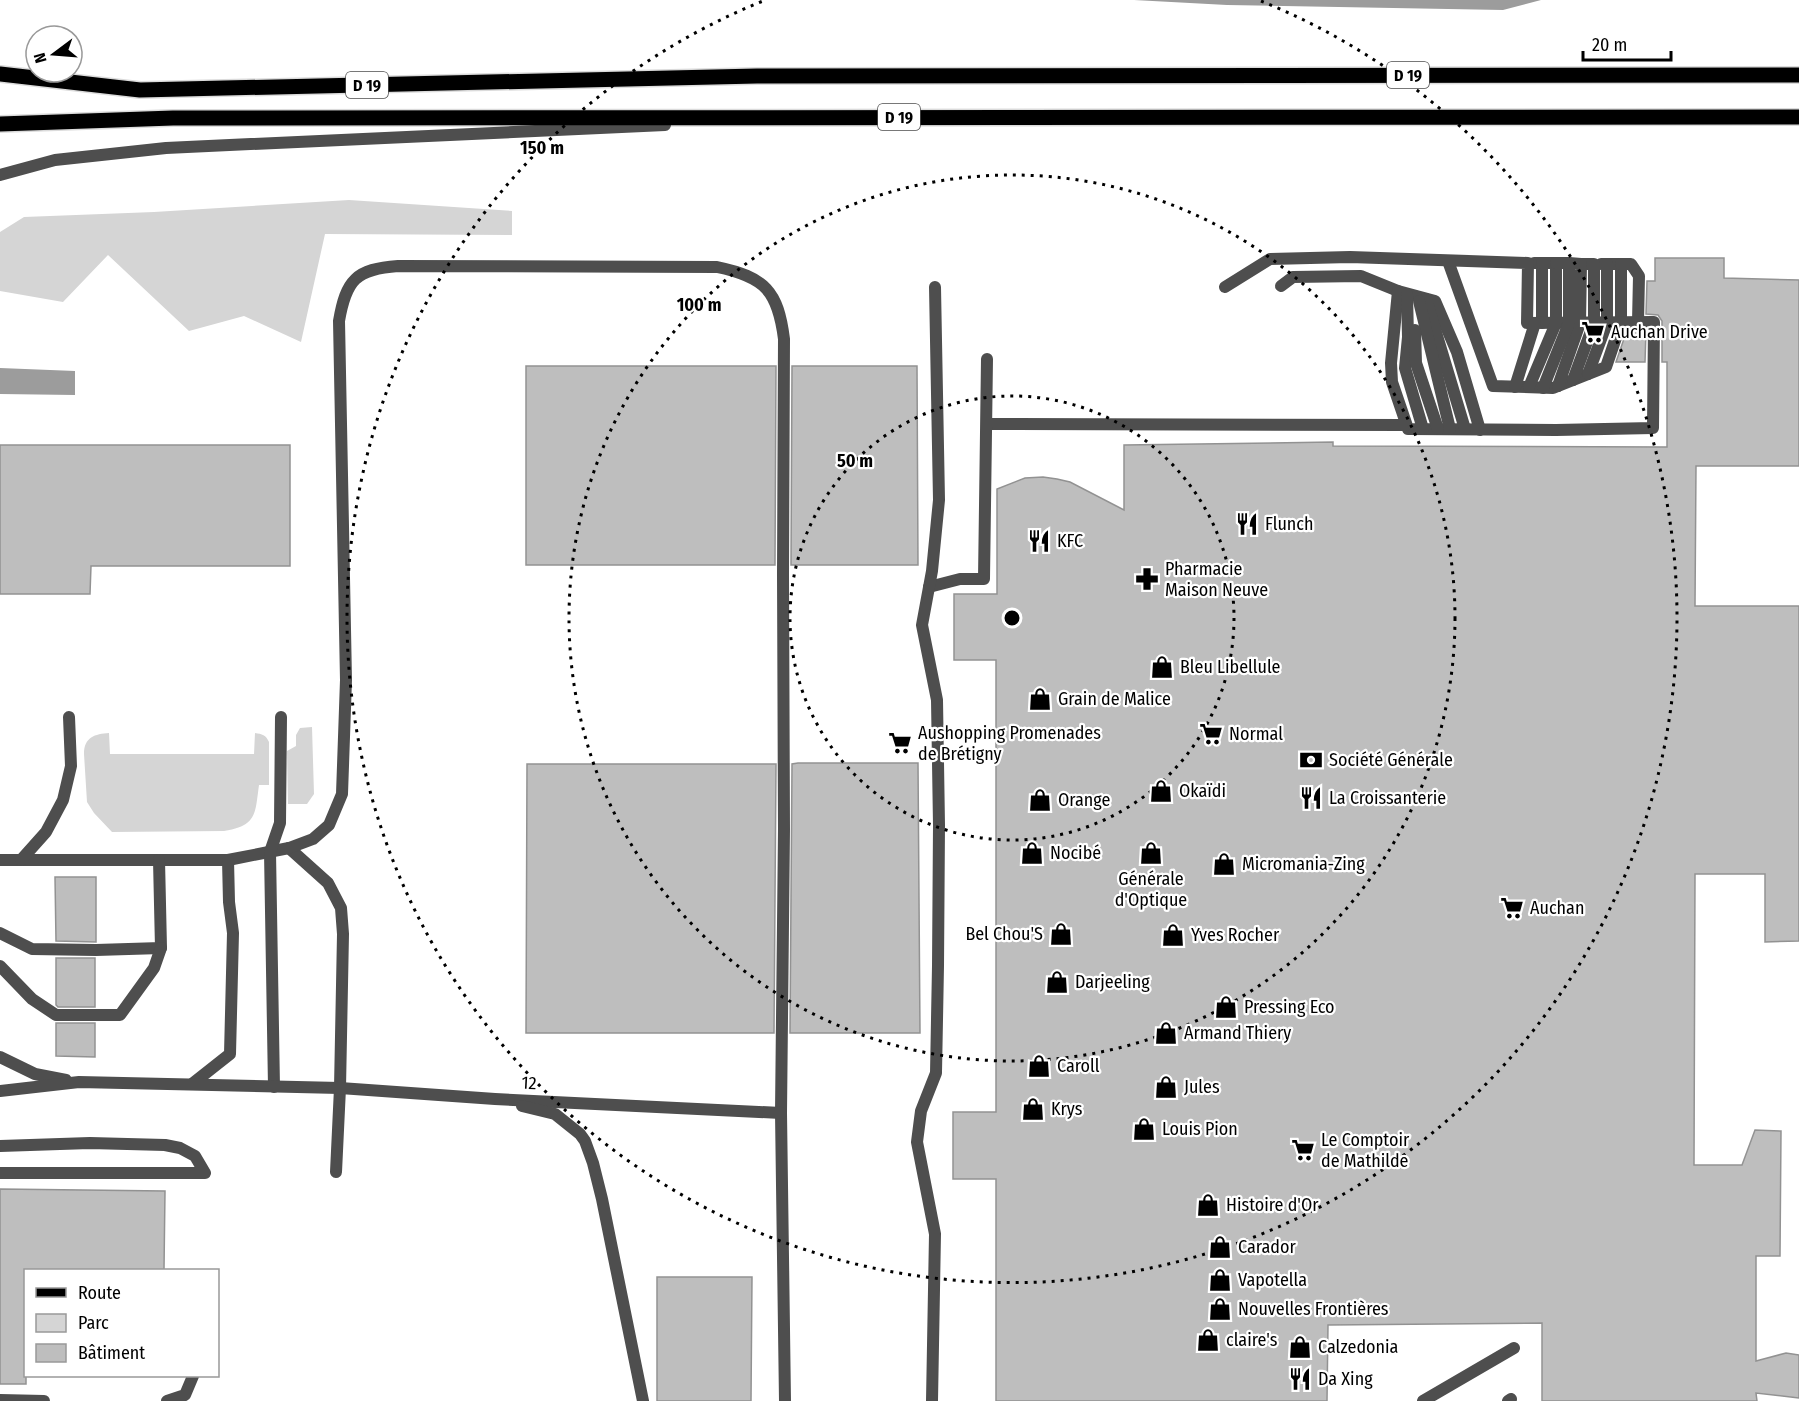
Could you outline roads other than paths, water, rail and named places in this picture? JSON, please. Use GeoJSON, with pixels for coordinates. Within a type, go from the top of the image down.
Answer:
{"type":"FeatureCollection","features":[{"type":"Feature","properties":{"kind":"main road","name":"D 19"},"geometry":{"type":"LineString","coordinates":[[0,74],[140,90],[756,76],[1799,75]]}},
{"type":"Feature","properties":{"kind":"main road","name":"D 19"},"geometry":{"type":"LineString","coordinates":[[0,124],[173,118],[1799,117]]}},
{"type":"Feature","properties":{"kind":"street"},"geometry":{"type":"LineString","coordinates":[[0,175],[55,160],[166,148],[824,117]]}},
{"type":"Feature","properties":{"kind":"street"},"geometry":{"type":"LineString","coordinates":[[1225,287],[1270,259],[1350,257],[1631,264],[1639,276],[1638,322]]}},
{"type":"Feature","properties":{"kind":"street"},"geometry":{"type":"LineString","coordinates":[[1448,261],[1493,386],[1543,388],[1553,388],[1606,367],[1622,322],[1621,264]]}},
{"type":"Feature","properties":{"kind":"street"},"geometry":{"type":"LineString","coordinates":[[1528,263],[1535,323]]}},
{"type":"Feature","properties":{"kind":"street"},"geometry":{"type":"LineString","coordinates":[[1515,387],[1535,323],[1542,263]]}},
{"type":"Feature","properties":{"kind":"street"},"geometry":{"type":"LineString","coordinates":[[1558,386],[1568,323],[1568,263]]}},
{"type":"Feature","properties":{"kind":"street"},"geometry":{"type":"LineString","coordinates":[[1543,388],[1568,323],[1568,263]]}},
{"type":"Feature","properties":{"kind":"street"},"geometry":{"type":"LineString","coordinates":[[1573,380],[1594,323],[1594,264]]}},
{"type":"Feature","properties":{"kind":"street"},"geometry":{"type":"LineString","coordinates":[[1588,374],[1607,322],[1607,264]]}},
{"type":"Feature","properties":{"kind":"street"},"geometry":{"type":"LineString","coordinates":[[0,860],[228,860],[289,848],[313,839],[328,825],[342,794],[346,680],[339,321],[349,285],[362,274],[378,267],[398,266],[717,267],[741,272],[767,288],[776,301],[782,317],[784,339],[784,829],[781,1113],[784,1401]]}},
{"type":"Feature","properties":{"kind":"street"},"geometry":{"type":"LineString","coordinates":[[1281,286],[1293,277],[1361,276],[1435,301],[1457,352],[1480,430]]}},
{"type":"Feature","properties":{"kind":"street"},"geometry":{"type":"LineString","coordinates":[[932,1401],[935,1234],[917,1142],[921,1111],[936,1073],[939,825],[937,700],[922,625],[932,571],[939,500],[935,287]]}},
{"type":"Feature","properties":{"kind":"street"},"geometry":{"type":"LineString","coordinates":[[1412,295],[1391,363],[1392,382],[1408,429],[1653,428],[1654,322],[1535,323]]}},
{"type":"Feature","properties":{"kind":"street"},"geometry":{"type":"LineString","coordinates":[[1412,295],[1405,368],[1423,429]]}},
{"type":"Feature","properties":{"kind":"street"},"geometry":{"type":"LineString","coordinates":[[1412,295],[1416,363],[1444,429]]}},
{"type":"Feature","properties":{"kind":"street"},"geometry":{"type":"LineString","coordinates":[[1412,295],[1444,429]]}},
{"type":"Feature","properties":{"kind":"street"},"geometry":{"type":"LineString","coordinates":[[1412,295],[1465,429]]}},
{"type":"Feature","properties":{"kind":"street"},"geometry":{"type":"LineString","coordinates":[[1529,387],[1568,323]]}},
{"type":"Feature","properties":{"kind":"street"},"geometry":{"type":"LineString","coordinates":[[929,587],[960,579],[984,579],[987,359]]}},
{"type":"Feature","properties":{"kind":"street"},"geometry":{"type":"LineString","coordinates":[[987,424],[1406,425]]}},
{"type":"Feature","properties":{"kind":"street"},"geometry":{"type":"LineString","coordinates":[[21,860],[46,832],[63,800],[71,766],[69,717]]}},
{"type":"Feature","properties":{"kind":"street"},"geometry":{"type":"LineString","coordinates":[[274,1087],[270,852],[280,823],[281,717]]}},
{"type":"Feature","properties":{"kind":"street"},"geometry":{"type":"LineString","coordinates":[[289,848],[328,883],[341,909],[344,934],[336,1172]]}},
{"type":"Feature","properties":{"kind":"street"},"geometry":{"type":"LineString","coordinates":[[0,966],[32,999],[56,1015],[120,1015],[153,968],[161,948],[159,860]]}},
{"type":"Feature","properties":{"kind":"street"},"geometry":{"type":"LineString","coordinates":[[192,1084],[230,1054],[233,933],[229,903],[228,860]]}},
{"type":"Feature","properties":{"kind":"street"},"geometry":{"type":"LineString","coordinates":[[0,933],[32,949],[161,948]]}},
{"type":"Feature","properties":{"kind":"street"},"geometry":{"type":"LineString","coordinates":[[0,1056],[35,1074],[78,1082]]}},
{"type":"Feature","properties":{"kind":"street"},"geometry":{"type":"LineString","coordinates":[[0,1091],[78,1082]]}},
{"type":"Feature","properties":{"kind":"street","name":"12"},"geometry":{"type":"LineString","coordinates":[[78,1082],[340,1088],[495,1099],[781,1113]]}},
{"type":"Feature","properties":{"kind":"street"},"geometry":{"type":"LineString","coordinates":[[495,1099],[555,1114],[580,1134],[585,1141],[602,1199],[643,1401]]}},
{"type":"Feature","properties":{"kind":"street"},"geometry":{"type":"LineString","coordinates":[[0,1146],[90,1143],[165,1145],[180,1148],[195,1156],[205,1173],[0,1173]]}},
{"type":"Feature","properties":{"kind":"street"},"geometry":{"type":"LineString","coordinates":[[1423,1401],[1514,1348]]}},
{"type":"Feature","properties":{"kind":"street"},"geometry":{"type":"LineString","coordinates":[[167,1401],[185,1395],[194,1377]]}},
{"type":"Feature","properties":{"kind":"street"},"geometry":{"type":"LineString","coordinates":[[0,1400],[44,1401]]}},
{"type":"Feature","properties":{"kind":"place","name":"Auchan Drive"},"geometry":{"type":"Point","coordinates":[1593,332]}},
{"type":"Feature","properties":{"kind":"place","name":"Flunch"},"geometry":{"type":"Point","coordinates":[1247,524]}},
{"type":"Feature","properties":{"kind":"place","name":"KFC"},"geometry":{"type":"Point","coordinates":[1039,541]}},
{"type":"Feature","properties":{"kind":"place","name":"Pharmacie Maison Neuve"},"geometry":{"type":"Point","coordinates":[1147,579]}},
{"type":"Feature","properties":{"kind":"place","name":"Bleu Libellule"},"geometry":{"type":"Point","coordinates":[1162,667]}},
{"type":"Feature","properties":{"kind":"place","name":"Grain de Malice"},"geometry":{"type":"Point","coordinates":[1040,699]}},
{"type":"Feature","properties":{"kind":"place","name":"Normal"},"geometry":{"type":"Point","coordinates":[1211,734]}},
{"type":"Feature","properties":{"kind":"place","name":"Aushopping Promenades de Brétigny"},"geometry":{"type":"Point","coordinates":[900,743]}},
{"type":"Feature","properties":{"kind":"place","name":"Société Générale"},"geometry":{"type":"Point","coordinates":[1311,760]}},
{"type":"Feature","properties":{"kind":"place","name":"Okaïdi"},"geometry":{"type":"Point","coordinates":[1161,791]}},
{"type":"Feature","properties":{"kind":"place","name":"La Croissanterie"},"geometry":{"type":"Point","coordinates":[1311,798]}},
{"type":"Feature","properties":{"kind":"place","name":"Orange"},"geometry":{"type":"Point","coordinates":[1040,800]}},
{"type":"Feature","properties":{"kind":"place","name":"Nocibé"},"geometry":{"type":"Point","coordinates":[1032,853]}},
{"type":"Feature","properties":{"kind":"place","name":"Générale d'Optique"},"geometry":{"type":"Point","coordinates":[1151,853]}},
{"type":"Feature","properties":{"kind":"place","name":"Micromania-Zing"},"geometry":{"type":"Point","coordinates":[1224,864]}},
{"type":"Feature","properties":{"kind":"place","name":"Auchan"},"geometry":{"type":"Point","coordinates":[1512,908]}},
{"type":"Feature","properties":{"kind":"place","name":"Bel Chou'S"},"geometry":{"type":"Point","coordinates":[1061,934]}},
{"type":"Feature","properties":{"kind":"place","name":"Yves Rocher"},"geometry":{"type":"Point","coordinates":[1173,935]}},
{"type":"Feature","properties":{"kind":"place","name":"Darjeeling"},"geometry":{"type":"Point","coordinates":[1057,982]}},
{"type":"Feature","properties":{"kind":"place","name":"Pressing Eco"},"geometry":{"type":"Point","coordinates":[1226,1007]}},
{"type":"Feature","properties":{"kind":"place","name":"Armand Thiery"},"geometry":{"type":"Point","coordinates":[1166,1033]}},
{"type":"Feature","properties":{"kind":"place","name":"Caroll"},"geometry":{"type":"Point","coordinates":[1039,1066]}},
{"type":"Feature","properties":{"kind":"place","name":"Jules"},"geometry":{"type":"Point","coordinates":[1166,1087]}},
{"type":"Feature","properties":{"kind":"place","name":"Krys"},"geometry":{"type":"Point","coordinates":[1033,1109]}},
{"type":"Feature","properties":{"kind":"place","name":"Louis Pion"},"geometry":{"type":"Point","coordinates":[1144,1129]}},
{"type":"Feature","properties":{"kind":"place","name":"Le Comptoir de Mathilde"},"geometry":{"type":"Point","coordinates":[1303,1150]}},
{"type":"Feature","properties":{"kind":"place","name":"Histoire d'Or"},"geometry":{"type":"Point","coordinates":[1208,1205]}},
{"type":"Feature","properties":{"kind":"place","name":"Carador"},"geometry":{"type":"Point","coordinates":[1220,1247]}},
{"type":"Feature","properties":{"kind":"place","name":"Vapotella"},"geometry":{"type":"Point","coordinates":[1220,1280]}},
{"type":"Feature","properties":{"kind":"place","name":"Nouvelles Frontières"},"geometry":{"type":"Point","coordinates":[1220,1309]}},
{"type":"Feature","properties":{"kind":"place","name":"claire's"},"geometry":{"type":"Point","coordinates":[1208,1340]}},
{"type":"Feature","properties":{"kind":"place","name":"Calzedonia"},"geometry":{"type":"Point","coordinates":[1300,1347]}},
{"type":"Feature","properties":{"kind":"place","name":"Da Xing"},"geometry":{"type":"Point","coordinates":[1300,1379]}}]}
